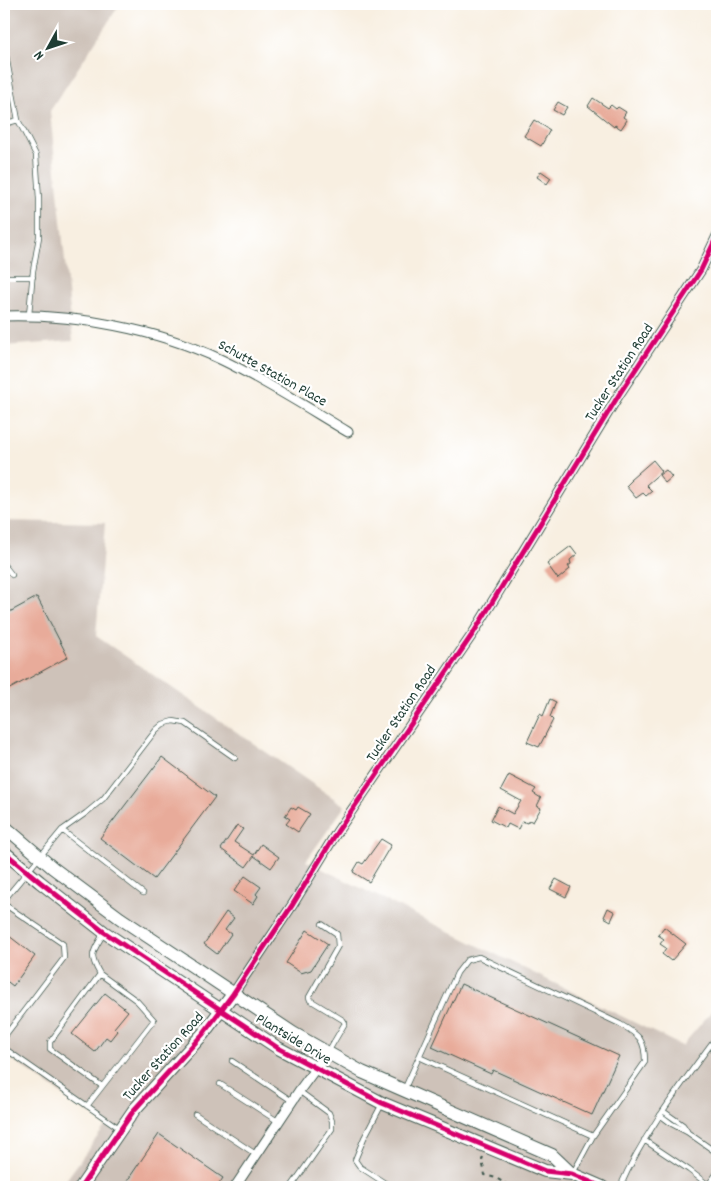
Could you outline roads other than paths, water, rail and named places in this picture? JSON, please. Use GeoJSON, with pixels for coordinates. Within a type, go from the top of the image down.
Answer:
{"type":"FeatureCollection","features":[{"type":"Feature","properties":{"kind":"street","name":"Tucker Station Road"},"geometry":{"type":"LineString","coordinates":[[80,1187],[134,1110],[203,1034],[234,994],[293,904],[337,832],[474,632],[620,394],[701,270],[717,236]]}},
{"type":"Feature","properties":{"kind":"street","name":"Schutte Station Place"},"geometry":{"type":"LineString","coordinates":[[4,316],[56,317],[123,327],[176,342],[221,360],[273,387],[348,432]]}},
{"type":"Feature","properties":{"kind":"street","name":"Plantside Drive"},"geometry":{"type":"LineString","coordinates":[[4,826],[39,857],[120,918],[327,1053],[403,1091],[552,1155],[572,1174],[588,1184],[602,1187]]}},
{"type":"Feature","properties":{"kind":"street","name":"Plantside Drive"},"geometry":{"type":"LineString","coordinates":[[4,852],[104,932],[278,1048],[382,1103],[545,1172],[572,1174]]}},
{"type":"Feature","properties":{"kind":"street"},"geometry":{"type":"LineString","coordinates":[[235,1187],[292,1101],[327,1053]]}},
{"type":"Feature","properties":{"kind":"street"},"geometry":{"type":"LineString","coordinates":[[451,1132],[458,1114]]}},
{"type":"Feature","properties":{"kind":"lane"},"geometry":{"type":"LineString","coordinates":[[4,45],[18,120],[36,156],[39,238],[29,315]]}},
{"type":"Feature","properties":{"kind":"lane"},"geometry":{"type":"LineString","coordinates":[[4,124],[18,120]]}},
{"type":"Feature","properties":{"kind":"lane"},"geometry":{"type":"LineString","coordinates":[[4,152],[6,173],[4,175]]}},
{"type":"Feature","properties":{"kind":"lane"},"geometry":{"type":"LineString","coordinates":[[4,277],[33,277]]}},
{"type":"Feature","properties":{"kind":"lane"},"geometry":{"type":"LineString","coordinates":[[4,565],[12,575]]}},
{"type":"Feature","properties":{"kind":"lane"},"geometry":{"type":"LineString","coordinates":[[4,900],[62,830],[86,814],[102,799],[156,730],[163,724],[173,721],[185,723],[234,758]]}},
{"type":"Feature","properties":{"kind":"lane"},"geometry":{"type":"LineString","coordinates":[[62,830],[143,893]]}},
{"type":"Feature","properties":{"kind":"lane"},"geometry":{"type":"LineString","coordinates":[[4,904],[63,944],[64,958],[4,1037]]}},
{"type":"Feature","properties":{"kind":"lane"},"geometry":{"type":"LineString","coordinates":[[322,924],[336,934],[338,946],[309,997],[310,1000],[345,1023],[327,1053]]}},
{"type":"Feature","properties":{"kind":"lane"},"geometry":{"type":"LineString","coordinates":[[87,1106],[154,1020],[137,1001],[100,974],[93,962],[93,952],[104,932]]}},
{"type":"Feature","properties":{"kind":"lane"},"geometry":{"type":"LineString","coordinates":[[403,1091],[457,973],[467,960],[479,957],[620,1024],[642,1040],[644,1062],[593,1136],[572,1174]]}},
{"type":"Feature","properties":{"kind":"lane"},"geometry":{"type":"LineString","coordinates":[[100,974],[50,1042],[50,1049],[102,1086]]}},
{"type":"Feature","properties":{"kind":"lane"},"geometry":{"type":"LineString","coordinates":[[620,1187],[631,1161],[644,1140],[717,1036]]}},
{"type":"Feature","properties":{"kind":"lane"},"geometry":{"type":"LineString","coordinates":[[4,1048],[120,1129]]}},
{"type":"Feature","properties":{"kind":"lane"},"geometry":{"type":"LineString","coordinates":[[419,1057],[593,1136]]}},
{"type":"Feature","properties":{"kind":"lane"},"geometry":{"type":"LineString","coordinates":[[232,1061],[292,1101]]}},
{"type":"Feature","properties":{"kind":"lane"},"geometry":{"type":"LineString","coordinates":[[220,1084],[279,1122]]}},
{"type":"Feature","properties":{"kind":"lane"},"geometry":{"type":"LineString","coordinates":[[291,1187],[332,1129],[329,1113],[299,1091]]}},
{"type":"Feature","properties":{"kind":"lane"},"geometry":{"type":"LineString","coordinates":[[382,1103],[355,1160],[360,1167],[391,1187]]}},
{"type":"Feature","properties":{"kind":"lane"},"geometry":{"type":"LineString","coordinates":[[662,1113],[717,1153]]}},
{"type":"Feature","properties":{"kind":"lane"},"geometry":{"type":"LineString","coordinates":[[194,1114],[257,1155]]}},
{"type":"Feature","properties":{"kind":"lane"},"geometry":{"type":"LineString","coordinates":[[644,1140],[710,1186],[717,1173]]}}]}
